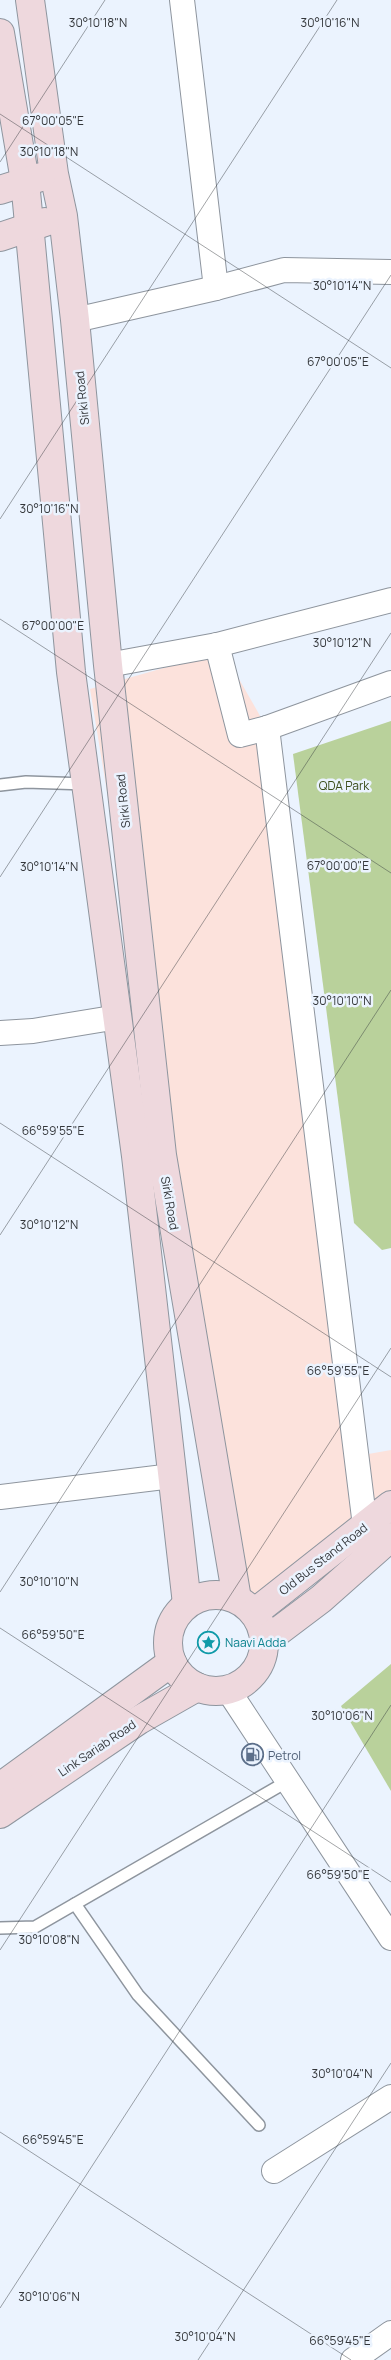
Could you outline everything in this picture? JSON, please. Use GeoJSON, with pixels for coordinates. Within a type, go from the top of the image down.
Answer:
{"type":"FeatureCollection","features":[{"type":"Feature","properties":{"kind":"main road","name":"Sirki Road"},"geometry":{"type":"LineString","coordinates":[[30,0],[54,174],[63,216],[75,320],[108,665],[162,1155],[245,1606]]}},
{"type":"Feature","properties":{"kind":"main road"},"geometry":{"type":"LineString","coordinates":[[0,33],[25,181],[40,324],[71,672],[136,1156],[187,1604]]}},
{"type":"Feature","properties":{"kind":"main road"},"geometry":{"type":"LineString","coordinates":[[0,190],[25,181],[54,174]]}},
{"type":"Feature","properties":{"kind":"main road"},"geometry":{"type":"LineString","coordinates":[[0,238],[63,216]]}},
{"type":"Feature","properties":{"kind":"main road","name":"Old Bus Stand Road"},"geometry":{"type":"LineString","coordinates":[[245,1606],[365,1526],[391,1504]]}},
{"type":"Feature","properties":{"kind":"main road","name":"Old Bus Stand Road"},"geometry":{"type":"LineString","coordinates":[[264,1642],[321,1599],[391,1537]]}},
{"type":"Feature","properties":{"kind":"main road"},"geometry":{"type":"LineString","coordinates":[[224,1595],[245,1606],[262,1627],[264,1642],[262,1658],[254,1672],[243,1683],[228,1690],[209,1691],[197,1687],[182,1677],[172,1662],[168,1641],[169,1631],[179,1612],[187,1604],[198,1598],[224,1595]]}},
{"type":"Feature","properties":{"kind":"main road","name":"Link Sariab Road"},"geometry":{"type":"LineString","coordinates":[[0,1788],[172,1662]]}},
{"type":"Feature","properties":{"kind":"main road","name":"Link Sariab Road"},"geometry":{"type":"LineString","coordinates":[[0,1814],[140,1720],[197,1687]]}},
{"type":"Feature","properties":{"kind":"street"},"geometry":{"type":"LineString","coordinates":[[182,0],[216,288]]}},
{"type":"Feature","properties":{"kind":"street"},"geometry":{"type":"LineString","coordinates":[[75,320],[216,288],[284,270],[391,272]]}},
{"type":"Feature","properties":{"kind":"street"},"geometry":{"type":"LineString","coordinates":[[108,665],[217,645],[391,600]]}},
{"type":"Feature","properties":{"kind":"street"},"geometry":{"type":"LineString","coordinates":[[217,645],[240,735],[267,728],[391,683]]}},
{"type":"Feature","properties":{"kind":"street"},"geometry":{"type":"LineString","coordinates":[[267,728],[365,1526]]}},
{"type":"Feature","properties":{"kind":"street"},"geometry":{"type":"LineString","coordinates":[[0,1034],[33,1031],[118,1017]]}},
{"type":"Feature","properties":{"kind":"street"},"geometry":{"type":"LineString","coordinates":[[0,1497],[172,1476]]}},
{"type":"Feature","properties":{"kind":"street"},"geometry":{"type":"LineString","coordinates":[[228,1690],[391,1938]]}},
{"type":"Feature","properties":{"kind":"street"},"geometry":{"type":"LineString","coordinates":[[274,2171],[391,2097]]}},
{"type":"Feature","properties":{"kind":"street"},"geometry":{"type":"LineString","coordinates":[[354,2360],[391,2333]]}},
{"type":"Feature","properties":{"kind":"lane"},"geometry":{"type":"LineString","coordinates":[[0,785],[26,782],[86,784]]}},
{"type":"Feature","properties":{"kind":"lane"},"geometry":{"type":"LineString","coordinates":[[0,1928],[35,1927],[288,1781]]}},
{"type":"Feature","properties":{"kind":"lane"},"geometry":{"type":"LineString","coordinates":[[75,1904],[138,1995],[259,2125]]}},
{"type":"Feature","properties":{"kind":"shaded area"},"geometry":{"type":"Polygon","coordinates":[[[223,651],[267,728],[357,1456],[391,1450],[391,1506],[255,1610],[240,1598],[90,689],[223,651]]]}},
{"type":"Feature","properties":{"kind":"green space","name":"QDA Park"},"geometry":{"type":"Polygon","coordinates":[[[391,721],[391,1248],[382,1250],[354,1223],[293,754],[391,721]]]}},
{"type":"Feature","properties":{"kind":"green space"},"geometry":{"type":"Polygon","coordinates":[[[391,1664],[391,1791],[341,1706],[391,1664]]]}},
{"type":"Feature","properties":{"kind":"place","name":"Naavi Adda"},"geometry":{"type":"Point","coordinates":[209,1642]}},
{"type":"Feature","properties":{"kind":"place","name":"Petrol"},"geometry":{"type":"Point","coordinates":[252,1755]}}]}
